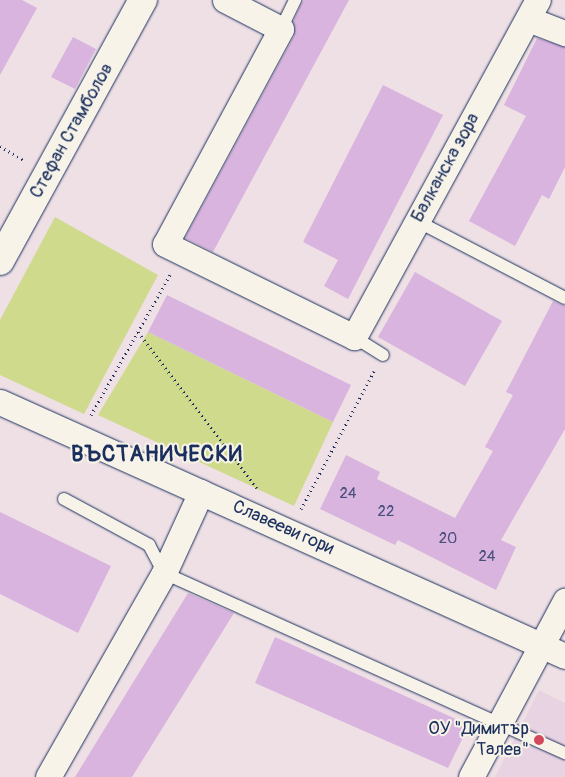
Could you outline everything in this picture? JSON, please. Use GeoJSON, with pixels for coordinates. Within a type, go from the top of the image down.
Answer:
{"type":"FeatureCollection","features":[{"type":"Feature","properties":{"kind":"street","name":"Стефан Стамболов"},"geometry":{"type":"LineString","coordinates":[[0,261],[143,0]]}},
{"type":"Feature","properties":{"kind":"street"},"geometry":{"type":"LineString","coordinates":[[225,0],[281,29],[165,244],[354,337]]}},
{"type":"Feature","properties":{"kind":"street"},"geometry":{"type":"LineString","coordinates":[[533,10],[565,33]]}},
{"type":"Feature","properties":{"kind":"street","name":"Балканска зора"},"geometry":{"type":"LineString","coordinates":[[354,337],[533,10]]}},
{"type":"Feature","properties":{"kind":"street","name":"Славееви гори"},"geometry":{"type":"LineString","coordinates":[[0,402],[542,644],[565,656]]}},
{"type":"Feature","properties":{"kind":"street"},"geometry":{"type":"LineString","coordinates":[[48,777],[164,573],[201,492]]}},
{"type":"Feature","properties":{"kind":"street"},"geometry":{"type":"LineString","coordinates":[[471,777],[565,601]]}},
{"type":"Feature","properties":{"kind":"lane"},"geometry":{"type":"LineString","coordinates":[[281,29],[295,0]]}},
{"type":"Feature","properties":{"kind":"lane"},"geometry":{"type":"LineString","coordinates":[[417,221],[565,298]]}},
{"type":"Feature","properties":{"kind":"lane"},"geometry":{"type":"LineString","coordinates":[[354,337],[383,355]]}},
{"type":"Feature","properties":{"kind":"lane"},"geometry":{"type":"LineString","coordinates":[[64,499],[150,545],[164,573],[501,720],[565,753]]}},
{"type":"Feature","properties":{"kind":"path"},"geometry":{"type":"LineString","coordinates":[[79,437],[182,252]]}},
{"type":"Feature","properties":{"kind":"path"},"geometry":{"type":"LineString","coordinates":[[138,332],[260,493]]}},
{"type":"Feature","properties":{"kind":"path"},"geometry":{"type":"LineString","coordinates":[[290,531],[383,355]]}},
{"type":"Feature","properties":{"kind":"shaded area","name":"ОУ \"Димитър Талев\""},"geometry":{"type":"Polygon","coordinates":[[[539,690],[565,703],[565,777],[495,777],[539,690]]]}},
{"type":"Feature","properties":{"kind":"green space"},"geometry":{"type":"Polygon","coordinates":[[[55,217],[158,275],[84,414],[0,375],[0,320],[55,217]]]}},
{"type":"Feature","properties":{"kind":"green space"},"geometry":{"type":"Polygon","coordinates":[[[148,332],[333,422],[294,506],[98,415],[148,332]]]}},
{"type":"Feature","properties":{"kind":"building"},"geometry":{"type":"Polygon","coordinates":[[[0,0],[22,0],[37,8],[0,75],[0,0]]]}},
{"type":"Feature","properties":{"kind":"building"},"geometry":{"type":"Polygon","coordinates":[[[303,0],[349,0],[213,252],[185,238],[294,36],[293,22],[303,0]]]}},
{"type":"Feature","properties":{"kind":"building"},"geometry":{"type":"Polygon","coordinates":[[[73,37],[96,49],[75,89],[51,77],[73,37]]]}},
{"type":"Feature","properties":{"kind":"building"},"geometry":{"type":"Polygon","coordinates":[[[537,38],[565,47],[565,167],[549,199],[542,195],[515,246],[469,221],[526,116],[504,105],[537,38]]]}},
{"type":"Feature","properties":{"kind":"building"},"geometry":{"type":"Polygon","coordinates":[[[383,85],[443,115],[348,299],[324,286],[338,260],[303,242],[383,85]]]}},
{"type":"Feature","properties":{"kind":"building"},"geometry":{"type":"Polygon","coordinates":[[[415,272],[502,321],[465,386],[378,337],[415,272]]]}},
{"type":"Feature","properties":{"kind":"building"},"geometry":{"type":"Polygon","coordinates":[[[167,295],[351,385],[333,422],[148,332],[167,295]]]}},
{"type":"Feature","properties":{"kind":"building"},"geometry":{"type":"Polygon","coordinates":[[[553,301],[565,306],[565,429],[501,540],[516,547],[496,590],[398,540],[395,545],[320,509],[346,455],[380,472],[377,479],[455,518],[493,451],[485,447],[513,395],[506,392],[553,301]]]}},
{"type":"Feature","properties":{"kind":"building"},"geometry":{"type":"Polygon","coordinates":[[[0,512],[111,566],[78,633],[0,594],[0,512]]]}},
{"type":"Feature","properties":{"kind":"building"},"geometry":{"type":"Polygon","coordinates":[[[188,593],[234,613],[132,777],[75,777],[188,593]]]}},
{"type":"Feature","properties":{"kind":"building"},"geometry":{"type":"Polygon","coordinates":[[[275,637],[469,725],[448,768],[255,683],[275,637]]]}},
{"type":"Feature","properties":{"kind":"place","name":"ОУ \"Димитър Талев\""},"geometry":{"type":"Point","coordinates":[539,740]}},
{"type":"Feature","properties":{"kind":"district","name":"ВЪСТАНИЧЕСКИ"},"geometry":{"type":"Point","coordinates":[157,455]}}]}
